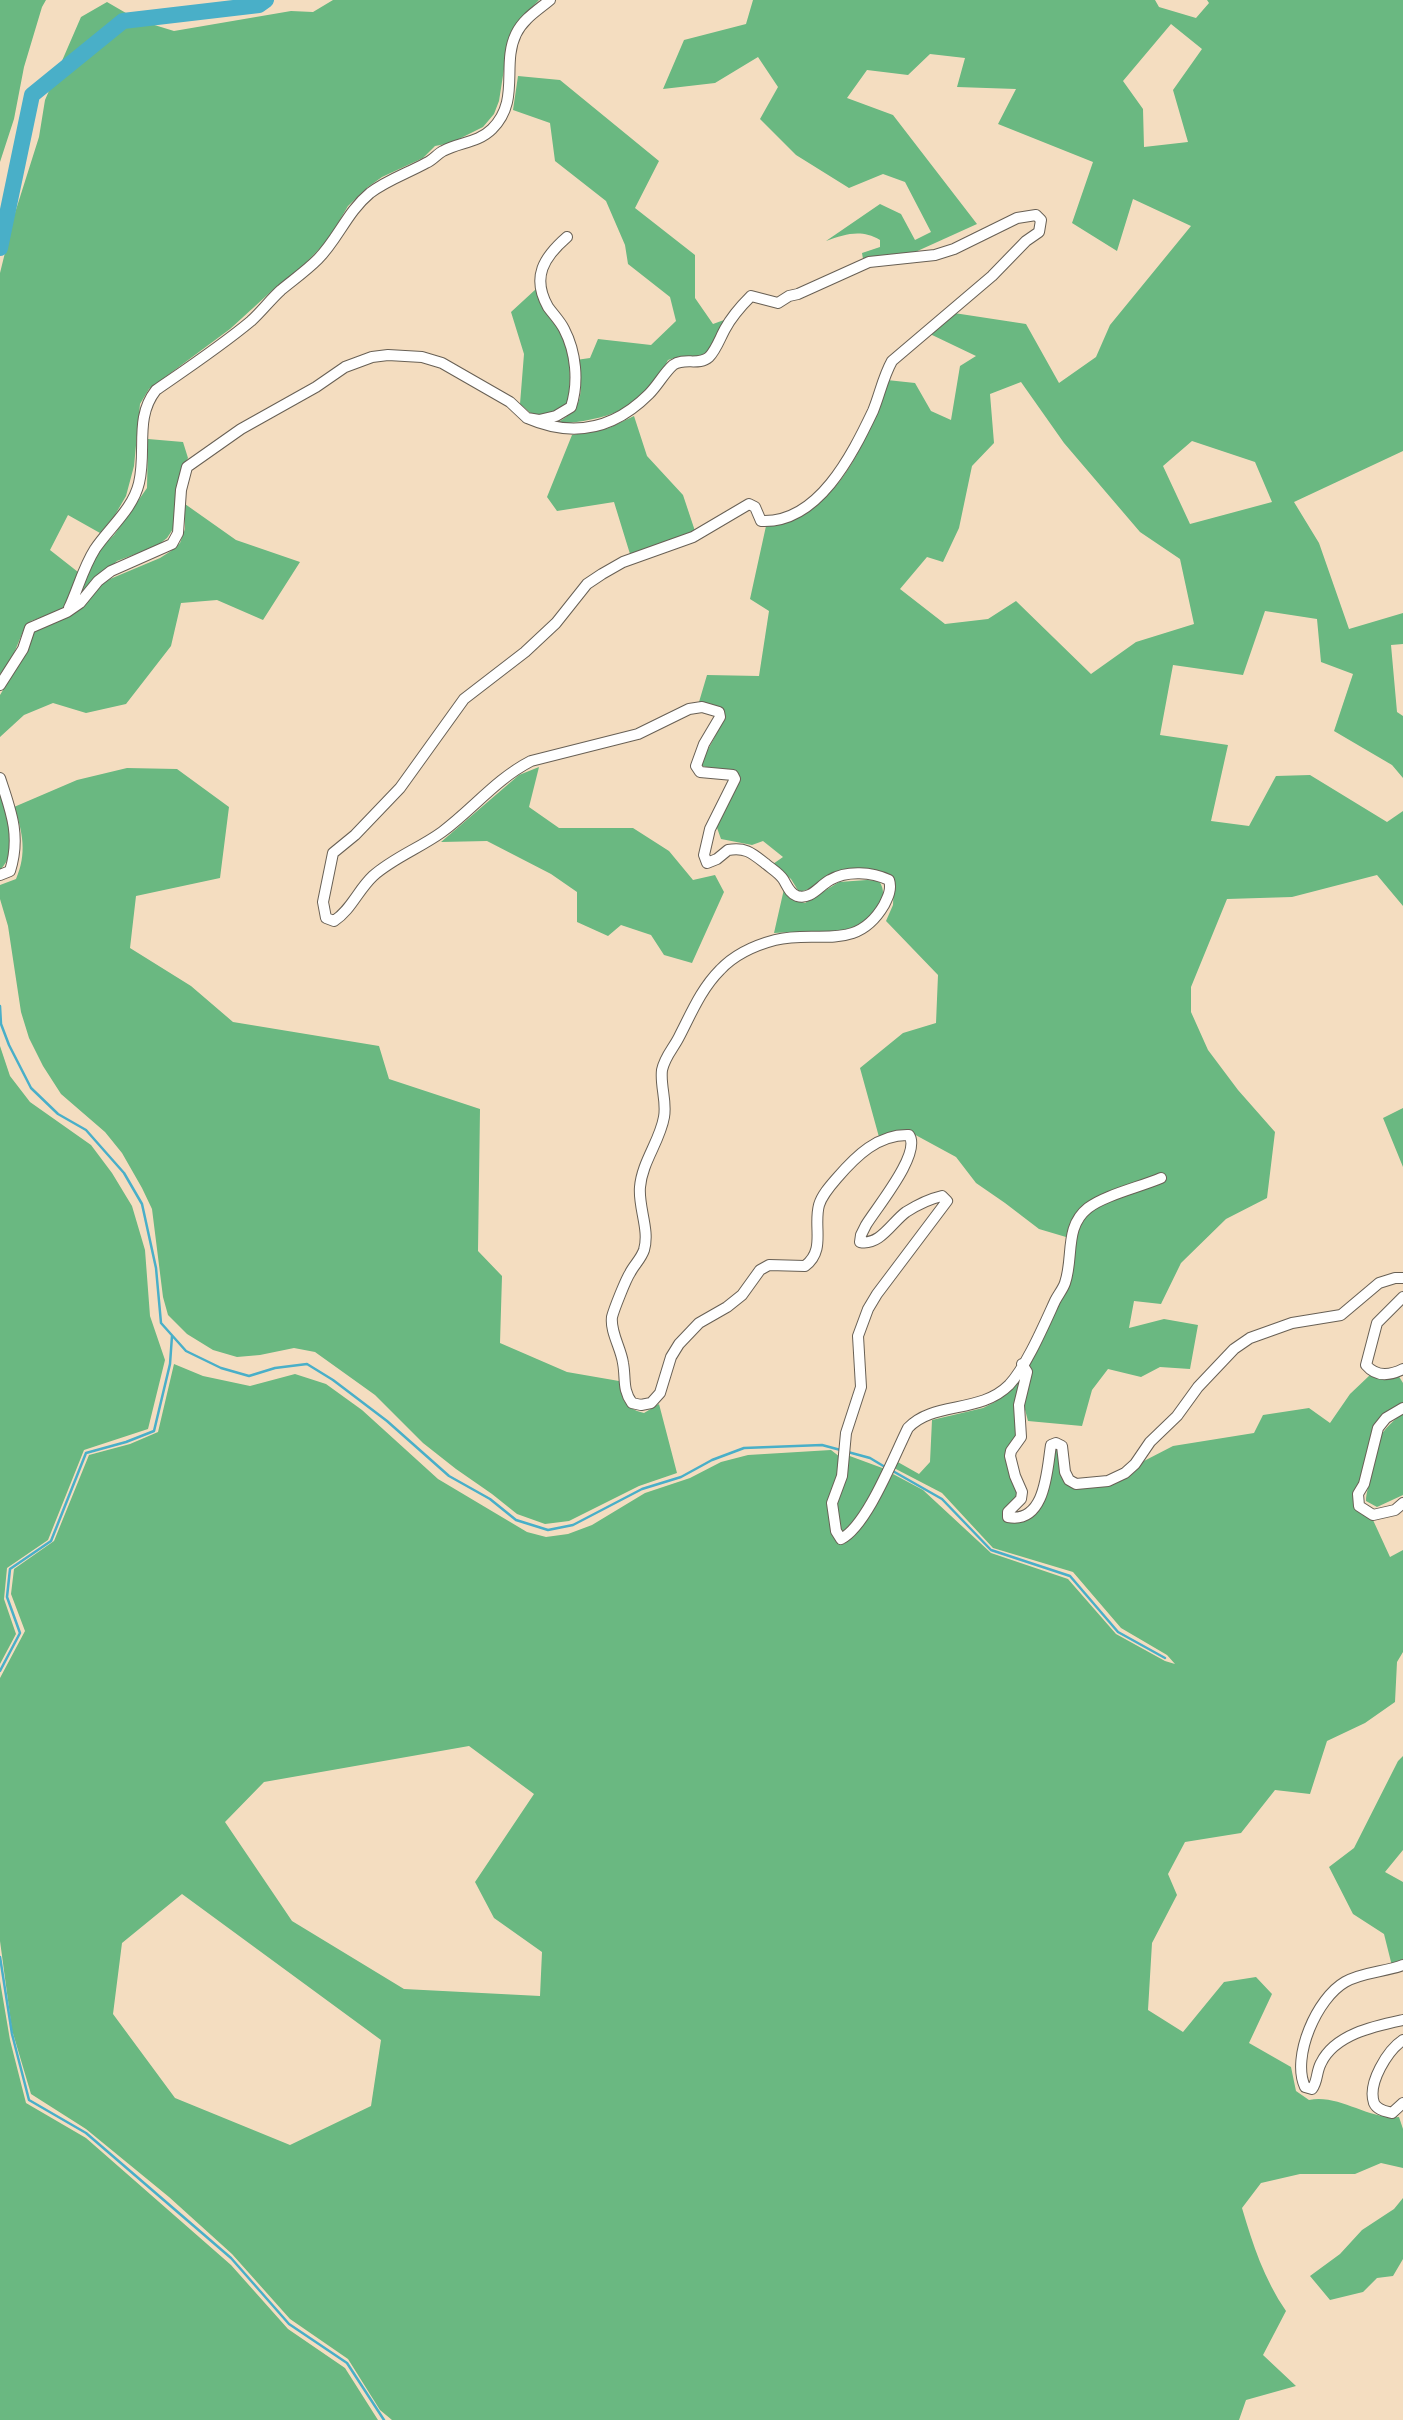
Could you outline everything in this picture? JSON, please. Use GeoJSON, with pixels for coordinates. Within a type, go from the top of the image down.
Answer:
{"type":"FeatureCollection","features":[{"type":"Feature","properties":{"kind":"street"},"geometry":{"type":"LineString","coordinates":[[67,612],[88,561],[139,485],[142,426],[149,400],[156,390],[250,321],[319,258],[357,204],[373,191],[432,160],[444,150],[475,141],[491,130],[502,116],[508,102],[512,47],[516,35],[521,25],[550,0]]}},
{"type":"Feature","properties":{"kind":"street"},"geometry":{"type":"LineString","coordinates":[[0,685],[23,649],[30,628],[67,612],[80,603],[98,581],[111,571],[172,544],[178,533],[187,467],[241,429],[316,387],[345,367],[372,357],[422,357],[442,363],[510,402],[527,418],[543,425],[559,428],[604,425],[637,405],[674,365],[708,359],[733,316],[751,296],[778,303],[869,262],[935,255],[954,249],[1017,218],[1036,215],[1041,220],[1039,232],[1026,241],[1006,264],[892,361],[873,411],[843,468],[826,489],[800,512],[773,522],[761,521],[755,507],[749,505],[693,537],[623,562],[587,584],[556,622],[525,652],[464,699],[400,788],[355,835],[333,853],[323,902],[326,918],[334,921],[375,874],[442,832],[502,779],[531,761],[638,734],[689,709],[702,707],[719,712],[720,717],[704,744],[696,766],[700,772],[733,775],[735,779],[710,829],[704,855],[708,863],[718,859],[727,850],[747,849],[777,872],[790,892],[798,896],[808,896],[831,879],[843,875],[865,873],[889,880],[891,886],[880,911],[866,928],[833,937],[794,937],[758,946],[729,962],[711,980],[695,1003],[666,1056],[662,1072],[664,1119],[640,1188],[644,1251],[629,1274],[612,1317],[623,1363],[626,1395],[632,1403],[651,1403],[660,1393],[671,1357],[698,1323],[742,1295],[760,1270],[769,1265],[805,1266],[812,1261],[818,1249],[818,1209],[821,1199],[850,1164],[865,1149],[892,1136],[909,1135],[913,1139],[913,1147],[899,1177],[866,1225],[860,1242],[866,1243],[882,1236],[904,1214],[929,1199],[942,1196],[947,1201],[883,1286],[868,1309],[858,1336],[861,1387],[846,1433],[842,1476],[832,1503],[836,1531],[841,1539],[849,1535],[868,1507],[908,1429],[916,1419],[987,1400],[1011,1383],[1065,1283],[1076,1220],[1086,1209],[1099,1201],[1161,1178]]}},
{"type":"Feature","properties":{"kind":"street"},"geometry":{"type":"LineString","coordinates":[[527,418],[539,420],[556,416],[571,407],[576,393],[572,348],[563,326],[542,295],[540,278],[550,252],[567,237]]}},
{"type":"Feature","properties":{"kind":"street"},"geometry":{"type":"LineString","coordinates":[[0,778],[16,832],[14,860],[10,871],[0,875]]}},
{"type":"Feature","properties":{"kind":"street"},"geometry":{"type":"LineString","coordinates":[[1022,1364],[1027,1372],[1019,1405],[1021,1437],[1010,1456],[1022,1492],[1021,1499],[1008,1512],[1008,1517],[1012,1518],[1021,1517],[1041,1499],[1047,1482],[1051,1445],[1056,1443],[1062,1446],[1065,1472],[1069,1480],[1076,1484],[1108,1481],[1125,1473],[1135,1464],[1150,1442],[1178,1416],[1198,1387],[1234,1349],[1250,1338],[1292,1323],[1341,1315],[1379,1283],[1395,1278],[1403,1279]]}},
{"type":"Feature","properties":{"kind":"street"},"geometry":{"type":"LineString","coordinates":[[1403,1297],[1377,1323],[1366,1366],[1372,1373],[1382,1375],[1403,1369]]}},
{"type":"Feature","properties":{"kind":"street"},"geometry":{"type":"LineString","coordinates":[[1403,1408],[1386,1418],[1378,1428],[1358,1494],[1359,1506],[1373,1515],[1395,1510],[1403,1503]]}},
{"type":"Feature","properties":{"kind":"street"},"geometry":{"type":"LineString","coordinates":[[1403,1965],[1384,1972],[1354,1977],[1341,1984],[1314,2015],[1306,2038],[1300,2076],[1306,2087],[1312,2089],[1316,2084],[1320,2064],[1328,2052],[1340,2042],[1370,2027],[1403,2020]]}},
{"type":"Feature","properties":{"kind":"street"},"geometry":{"type":"LineString","coordinates":[[1403,2040],[1384,2060],[1373,2095],[1374,2104],[1380,2110],[1392,2113],[1403,2104]]}},
{"type":"Feature","properties":{"kind":"green space"},"geometry":{"type":"Polygon","coordinates":[[[0,0],[46,0],[24,67],[14,119],[0,162],[0,0]]]}},
{"type":"Feature","properties":{"kind":"green space"},"geometry":{"type":"Polygon","coordinates":[[[333,0],[539,0],[518,22],[507,50],[499,101],[494,114],[483,127],[451,143],[435,146],[423,158],[382,177],[368,187],[348,206],[328,240],[294,275],[276,287],[230,329],[149,389],[140,404],[134,466],[126,496],[100,533],[68,515],[50,550],[78,572],[64,609],[31,621],[24,629],[12,658],[0,674],[0,273],[14,216],[39,137],[45,100],[81,17],[107,2],[138,20],[174,31],[291,11],[313,12],[333,0]]]}},
{"type":"Feature","properties":{"kind":"green space"},"geometry":{"type":"Polygon","coordinates":[[[753,0],[1155,0],[1159,7],[1196,18],[1209,3],[1207,0],[1403,0],[1403,451],[1294,502],[1319,543],[1349,629],[1403,613],[1403,644],[1391,645],[1397,712],[1403,716],[1403,778],[1392,765],[1334,731],[1353,674],[1321,662],[1317,619],[1265,611],[1243,675],[1173,665],[1160,735],[1228,745],[1211,821],[1249,826],[1276,776],[1310,775],[1387,822],[1403,811],[1403,906],[1377,875],[1292,897],[1227,899],[1191,987],[1191,1012],[1208,1050],[1275,1132],[1267,1198],[1226,1219],[1181,1263],[1161,1304],[1134,1301],[1129,1328],[1164,1319],[1198,1325],[1190,1369],[1160,1367],[1141,1377],[1108,1369],[1092,1390],[1082,1426],[1028,1421],[1023,1402],[1032,1370],[1027,1362],[1051,1320],[1062,1294],[1082,1220],[1099,1206],[1074,1219],[1066,1237],[1039,1229],[976,1183],[956,1157],[910,1132],[879,1137],[860,1068],[903,1033],[936,1023],[938,975],[886,921],[893,905],[894,882],[875,870],[799,892],[791,879],[773,864],[783,857],[763,841],[752,845],[721,839],[716,825],[735,789],[729,770],[700,766],[718,731],[723,709],[699,702],[707,675],[759,676],[769,611],[750,599],[766,526],[791,520],[812,508],[830,492],[859,450],[887,380],[915,383],[931,411],[951,420],[960,366],[976,356],[930,334],[954,313],[1026,324],[1059,383],[1096,357],[1110,325],[1191,226],[1133,199],[1117,251],[1072,223],[1093,162],[998,124],[1016,89],[957,87],[965,58],[930,54],[908,75],[867,70],[847,98],[893,115],[977,224],[913,253],[863,259],[862,253],[880,247],[880,240],[853,234],[826,241],[880,204],[901,214],[915,240],[931,232],[905,182],[883,174],[849,188],[796,155],[760,119],[778,87],[758,57],[715,83],[663,89],[684,40],[746,24],[753,0]],[[1171,24],[1123,81],[1143,109],[1144,147],[1188,142],[1173,90],[1202,49],[1171,24]],[[1021,382],[990,394],[994,443],[972,466],[959,528],[943,562],[927,557],[900,589],[945,624],[988,619],[1016,601],[1091,674],[1136,642],[1194,624],[1180,559],[1140,532],[1064,443],[1021,382]],[[1192,441],[1163,466],[1190,524],[1272,502],[1255,462],[1192,441]],[[1161,1173],[1105,1203],[1147,1188],[1166,1178],[1161,1173]]]}},
{"type":"Feature","properties":{"kind":"green space"},"geometry":{"type":"Polygon","coordinates":[[[518,76],[560,80],[659,161],[635,208],[695,255],[695,298],[713,324],[724,320],[709,350],[699,357],[681,356],[668,360],[647,391],[635,401],[608,415],[592,419],[556,424],[572,412],[580,399],[576,360],[590,358],[598,339],[651,345],[676,321],[670,297],[628,264],[625,245],[606,201],[555,161],[550,123],[513,110],[518,76]]]}},
{"type":"Feature","properties":{"kind":"green space"},"geometry":{"type":"Polygon","coordinates":[[[536,289],[564,342],[569,360],[570,388],[567,405],[549,413],[533,415],[520,404],[524,354],[511,312],[536,289]]]}},
{"type":"Feature","properties":{"kind":"green space"},"geometry":{"type":"Polygon","coordinates":[[[634,416],[647,456],[683,495],[695,531],[630,554],[614,502],[557,511],[547,497],[572,435],[609,428],[634,416]]]}},
{"type":"Feature","properties":{"kind":"green space"},"geometry":{"type":"Polygon","coordinates":[[[148,439],[183,442],[188,458],[181,470],[176,490],[175,526],[157,546],[117,561],[77,601],[99,549],[114,535],[147,488],[148,439]]]}},
{"type":"Feature","properties":{"kind":"green space"},"geometry":{"type":"Polygon","coordinates":[[[185,504],[236,540],[300,562],[263,620],[217,600],[181,603],[171,646],[126,704],[86,713],[53,703],[24,715],[0,737],[0,695],[25,653],[33,631],[110,579],[171,551],[180,543],[185,529],[185,504]]]}},
{"type":"Feature","properties":{"kind":"green space"},"geometry":{"type":"Polygon","coordinates":[[[539,767],[529,807],[559,828],[633,828],[669,851],[693,880],[715,875],[724,892],[692,963],[664,955],[651,935],[621,925],[608,936],[577,922],[577,892],[551,874],[487,841],[441,842],[519,775],[539,767]]]}},
{"type":"Feature","properties":{"kind":"green space"},"geometry":{"type":"Polygon","coordinates":[[[127,768],[177,769],[229,807],[220,878],[136,896],[130,948],[191,986],[233,1022],[379,1046],[389,1079],[480,1109],[478,1251],[502,1276],[500,1343],[567,1372],[619,1381],[625,1402],[637,1411],[644,1413],[659,1404],[677,1473],[639,1486],[569,1521],[545,1524],[517,1514],[456,1469],[423,1443],[375,1395],[315,1352],[294,1348],[237,1357],[213,1350],[187,1334],[168,1315],[163,1297],[152,1209],[142,1188],[122,1153],[105,1132],[61,1094],[29,1038],[21,1012],[8,926],[0,899],[0,885],[16,879],[22,861],[20,825],[14,807],[77,780],[127,768]]]}},
{"type":"Feature","properties":{"kind":"green space"},"geometry":{"type":"Polygon","coordinates":[[[0,793],[9,822],[11,843],[6,862],[0,870],[0,793]]]}},
{"type":"Feature","properties":{"kind":"green space"},"geometry":{"type":"Polygon","coordinates":[[[879,881],[883,897],[869,918],[859,925],[832,932],[774,933],[784,889],[796,900],[805,903],[839,882],[879,881]]]}},
{"type":"Feature","properties":{"kind":"green space"},"geometry":{"type":"Polygon","coordinates":[[[0,1046],[10,1076],[30,1102],[91,1145],[132,1206],[145,1250],[150,1316],[165,1360],[148,1429],[84,1450],[48,1540],[7,1568],[4,1599],[16,1634],[0,1664],[0,1046]]]}},
{"type":"Feature","properties":{"kind":"green space"},"geometry":{"type":"Polygon","coordinates":[[[1403,1108],[1403,1167],[1383,1118],[1403,1108]]]}},
{"type":"Feature","properties":{"kind":"green space"},"geometry":{"type":"Polygon","coordinates":[[[174,1364],[203,1376],[250,1386],[295,1374],[326,1384],[362,1410],[438,1479],[527,1532],[546,1537],[568,1534],[592,1525],[645,1493],[690,1478],[721,1462],[748,1455],[831,1450],[840,1457],[834,1533],[844,1544],[865,1521],[893,1474],[923,1490],[991,1553],[1068,1579],[1116,1634],[1175,1664],[1167,1655],[1121,1628],[1073,1572],[993,1548],[942,1493],[892,1467],[896,1461],[919,1474],[930,1462],[932,1420],[983,1408],[995,1402],[1021,1371],[1017,1433],[1008,1451],[1019,1493],[1007,1519],[1038,1508],[1053,1448],[1058,1445],[1072,1483],[1128,1474],[1142,1462],[1173,1446],[1254,1433],[1263,1415],[1309,1408],[1330,1423],[1350,1394],[1370,1375],[1398,1375],[1403,1383],[1403,1404],[1381,1419],[1359,1509],[1373,1520],[1390,1557],[1403,1550],[1403,1652],[1397,1662],[1395,1702],[1365,1723],[1327,1741],[1310,1794],[1275,1790],[1241,1833],[1185,1842],[1168,1874],[1177,1895],[1152,1943],[1148,2010],[1183,2032],[1224,1982],[1256,1977],[1272,1994],[1249,2043],[1291,2067],[1296,2091],[1309,2100],[1332,2101],[1376,2115],[1399,2117],[1403,2129],[1403,2168],[1381,2163],[1355,2174],[1300,2174],[1261,2183],[1242,2208],[1265,2274],[1286,2311],[1263,2355],[1296,2386],[1246,2400],[1239,2420],[392,2420],[380,2410],[348,2359],[290,2319],[232,2254],[169,2197],[86,2129],[31,2094],[12,2030],[0,1941],[0,1678],[25,1631],[11,1594],[14,1569],[54,1541],[89,1455],[130,1444],[158,1432],[174,1364]],[[469,1746],[264,1782],[225,1822],[292,1921],[404,1989],[540,1996],[542,1952],[494,1918],[475,1882],[534,1794],[469,1746]],[[182,1894],[122,1943],[113,2014],[175,2098],[290,2145],[371,2106],[381,2040],[182,1894]]]}},
{"type":"Feature","properties":{"kind":"green space"},"geometry":{"type":"Polygon","coordinates":[[[1403,1413],[1403,1495],[1377,1507],[1366,1501],[1375,1449],[1386,1428],[1403,1413]]]}},
{"type":"Feature","properties":{"kind":"green space"},"geometry":{"type":"Polygon","coordinates":[[[847,1455],[885,1469],[865,1507],[843,1535],[837,1518],[836,1504],[846,1474],[847,1455]]]}},
{"type":"Feature","properties":{"kind":"green space"},"geometry":{"type":"Polygon","coordinates":[[[1403,1756],[1403,1850],[1385,1872],[1403,1882],[1403,1959],[1392,1966],[1384,1934],[1353,1914],[1329,1867],[1354,1848],[1403,1756]]]}},
{"type":"Feature","properties":{"kind":"green space"},"geometry":{"type":"Polygon","coordinates":[[[0,1981],[10,2040],[26,2103],[86,2138],[231,2265],[288,2329],[345,2368],[378,2420],[0,2420],[0,1981]]]}},
{"type":"Feature","properties":{"kind":"green space"},"geometry":{"type":"Polygon","coordinates":[[[1403,2198],[1403,2259],[1393,2276],[1377,2278],[1363,2292],[1330,2300],[1310,2276],[1340,2254],[1362,2230],[1394,2209],[1403,2198]]]}},
{"type":"Feature","properties":{"kind":"waterway"},"geometry":{"type":"LineString","coordinates":[[0,248],[32,95],[123,21],[259,5],[266,0]]}},
{"type":"Feature","properties":{"kind":"waterway"},"geometry":{"type":"LineString","coordinates":[[0,1006],[1,1024],[31,1088],[58,1114],[86,1130],[124,1173],[142,1204],[156,1268],[161,1323],[186,1351],[221,1368],[249,1376],[275,1368],[307,1364],[387,1421],[449,1476],[490,1499],[516,1520],[548,1530],[573,1525],[642,1489],[681,1477],[712,1460],[744,1448],[822,1445],[870,1458],[885,1467]]}},
{"type":"Feature","properties":{"kind":"waterway"},"geometry":{"type":"LineString","coordinates":[[0,1671],[20,1633],[7,1597],[10,1569],[51,1541],[86,1453],[154,1431],[170,1364],[172,1336]]}},
{"type":"Feature","properties":{"kind":"waterway"},"geometry":{"type":"LineString","coordinates":[[891,1470],[942,1499],[991,1550],[1070,1576],[1118,1632],[1165,1658]]}},
{"type":"Feature","properties":{"kind":"waterway"},"geometry":{"type":"LineString","coordinates":[[0,1957],[12,2034],[29,2100],[86,2133],[231,2258],[289,2324],[347,2363],[384,2420]]}}]}
